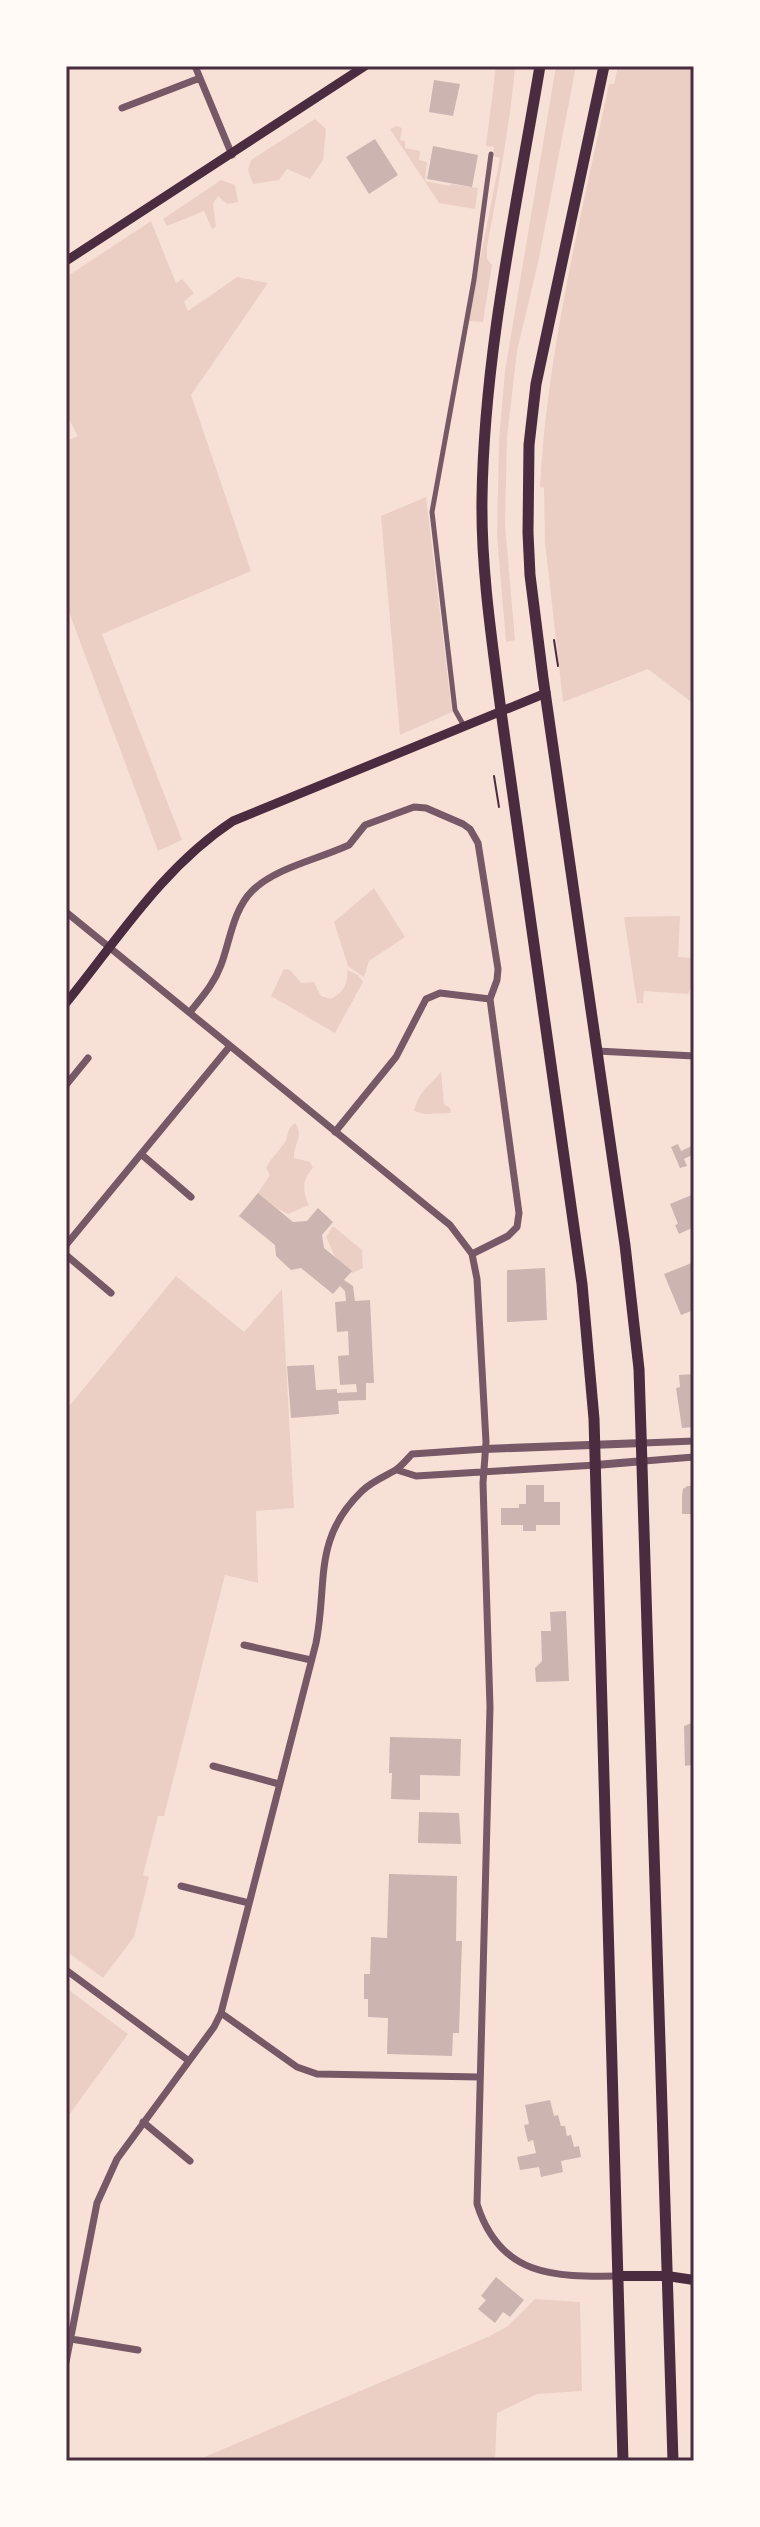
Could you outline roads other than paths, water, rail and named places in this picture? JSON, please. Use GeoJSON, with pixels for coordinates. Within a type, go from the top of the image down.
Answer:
{"type":"FeatureCollection","features":[{"type":"Feature","properties":{"kind":"highway"},"geometry":{"type":"LineString","coordinates":[[540,66],[501,294],[485,438],[482,500],[484,560],[501,711],[582,1284],[595,1444],[623,2461]]}},
{"type":"Feature","properties":{"kind":"highway"},"geometry":{"type":"LineString","coordinates":[[604,66],[536,384],[529,445],[530,575],[636,1333],[644,1461],[673,2461]]}},
{"type":"Feature","properties":{"kind":"main road"},"geometry":{"type":"LineString","coordinates":[[66,261],[365,66]]}},
{"type":"Feature","properties":{"kind":"main road"},"geometry":{"type":"LineString","coordinates":[[66,1003],[174,867],[233,821],[546,693]]}},
{"type":"Feature","properties":{"kind":"main road"},"geometry":{"type":"LineString","coordinates":[[619,2276],[693,2278]]}},
{"type":"Feature","properties":{"kind":"street"},"geometry":{"type":"LineString","coordinates":[[195,66],[232,155]]}},
{"type":"Feature","properties":{"kind":"street"},"geometry":{"type":"LineString","coordinates":[[122,108],[200,78]]}},
{"type":"Feature","properties":{"kind":"street"},"geometry":{"type":"LineString","coordinates":[[464,726],[455,710],[432,512],[474,280],[491,154]]}},
{"type":"Feature","properties":{"kind":"street"},"geometry":{"type":"LineString","coordinates":[[190,1012],[211,988],[242,903],[253,890],[271,878],[349,845],[371,822],[414,807],[426,808],[470,829],[478,843],[498,969],[490,999],[519,1213],[517,1227],[508,1236],[472,1254]]}},
{"type":"Feature","properties":{"kind":"street"},"geometry":{"type":"LineString","coordinates":[[66,912],[450,1225],[472,1254],[477,1279],[485,1449],[490,1707],[475,2186],[477,2204],[482,2221],[506,2251],[534,2270],[558,2276],[619,2276]]}},
{"type":"Feature","properties":{"kind":"street"},"geometry":{"type":"LineString","coordinates":[[335,1132],[396,1057],[426,999],[440,993],[490,999]]}},
{"type":"Feature","properties":{"kind":"street"},"geometry":{"type":"LineString","coordinates":[[66,1245],[230,1046]]}},
{"type":"Feature","properties":{"kind":"street"},"geometry":{"type":"LineString","coordinates":[[597,1051],[694,1056]]}},
{"type":"Feature","properties":{"kind":"street"},"geometry":{"type":"LineString","coordinates":[[66,1085],[88,1058]]}},
{"type":"Feature","properties":{"kind":"street"},"geometry":{"type":"LineString","coordinates":[[141,1154],[191,1197]]}},
{"type":"Feature","properties":{"kind":"street"},"geometry":{"type":"LineString","coordinates":[[66,1255],[111,1293]]}},
{"type":"Feature","properties":{"kind":"street"},"geometry":{"type":"LineString","coordinates":[[66,2362],[97,2203],[117,2159],[214,2027],[221,2013],[320,1623],[330,1534],[345,1510],[366,1487],[397,1470],[412,1454],[694,1441]]}},
{"type":"Feature","properties":{"kind":"street"},"geometry":{"type":"LineString","coordinates":[[397,1470],[416,1476],[694,1457]]}},
{"type":"Feature","properties":{"kind":"street"},"geometry":{"type":"LineString","coordinates":[[244,1645],[311,1660]]}},
{"type":"Feature","properties":{"kind":"street"},"geometry":{"type":"LineString","coordinates":[[213,1766],[279,1784]]}},
{"type":"Feature","properties":{"kind":"street"},"geometry":{"type":"LineString","coordinates":[[181,1886],[249,1903]]}},
{"type":"Feature","properties":{"kind":"street"},"geometry":{"type":"LineString","coordinates":[[66,1970],[189,2061]]}},
{"type":"Feature","properties":{"kind":"street"},"geometry":{"type":"LineString","coordinates":[[221,2013],[297,2067],[317,2074],[479,2077]]}},
{"type":"Feature","properties":{"kind":"street"},"geometry":{"type":"LineString","coordinates":[[143,2122],[190,2161]]}},
{"type":"Feature","properties":{"kind":"street"},"geometry":{"type":"LineString","coordinates":[[71,2339],[138,2350]]}}]}
